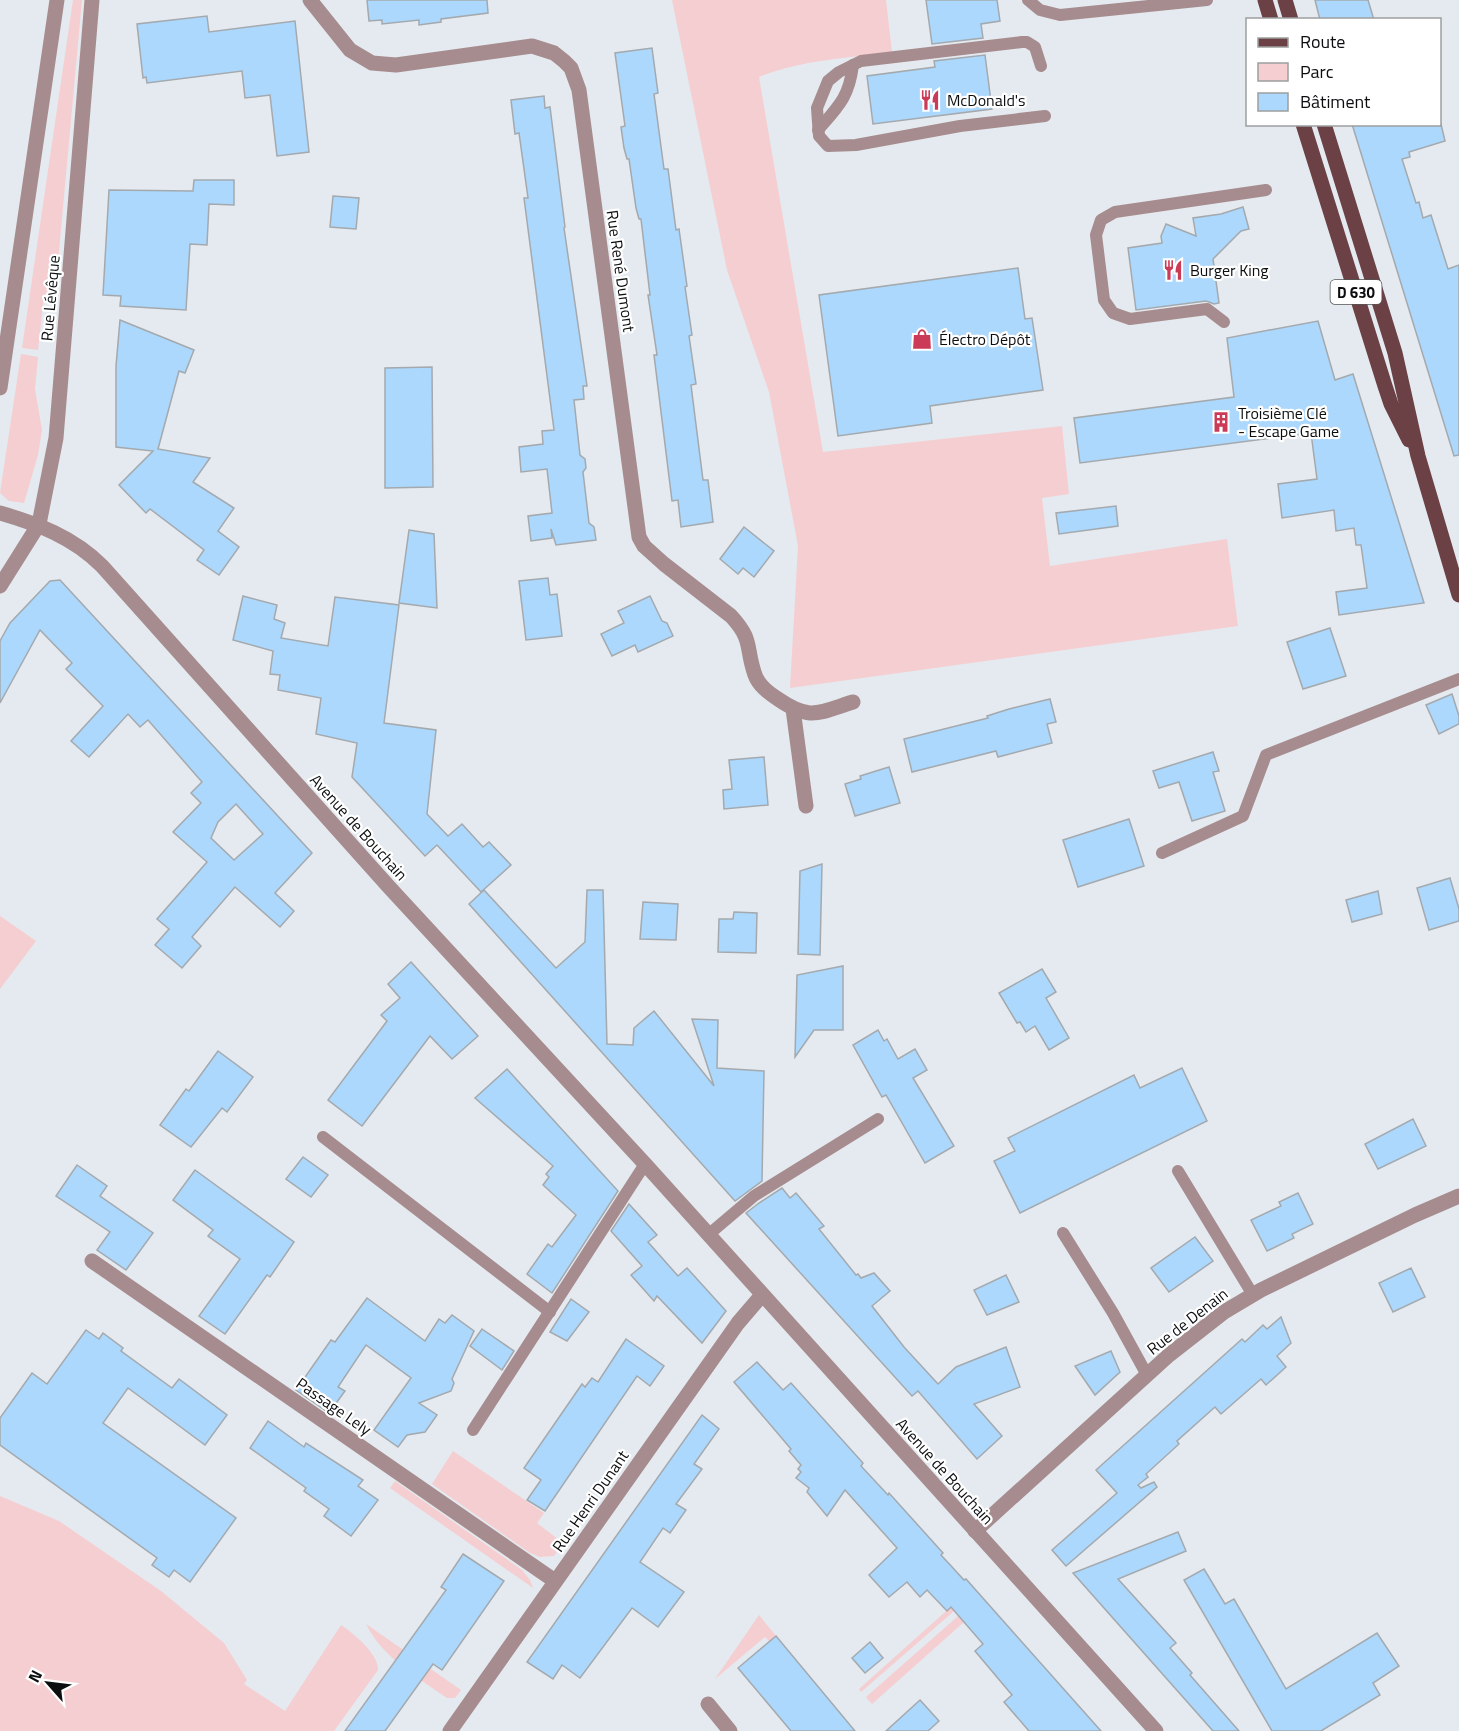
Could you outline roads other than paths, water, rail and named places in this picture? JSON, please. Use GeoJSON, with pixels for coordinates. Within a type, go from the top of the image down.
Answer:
{"type":"FeatureCollection","features":[{"type":"Feature","properties":{"kind":"main road"},"geometry":{"type":"LineString","coordinates":[[1265,0],[1270,18]]}},
{"type":"Feature","properties":{"kind":"main road"},"geometry":{"type":"LineString","coordinates":[[1285,0],[1290,18]]}},
{"type":"Feature","properties":{"kind":"main road","name":"D 630"},"geometry":{"type":"LineString","coordinates":[[1305,126],[1385,386],[1398,418],[1418,456]]}},
{"type":"Feature","properties":{"kind":"main road","name":"D 630"},"geometry":{"type":"LineString","coordinates":[[1325,126],[1395,353],[1418,456],[1459,595]]}},
{"type":"Feature","properties":{"kind":"street"},"geometry":{"type":"LineString","coordinates":[[0,388],[57,0]]}},
{"type":"Feature","properties":{"kind":"street","name":"Rue Lévêque"},"geometry":{"type":"LineString","coordinates":[[0,586],[39,524],[56,438],[92,0]]}},
{"type":"Feature","properties":{"kind":"street","name":"Rue René Dumont"},"geometry":{"type":"LineString","coordinates":[[310,0],[350,50],[372,63],[396,65],[532,46],[554,53],[571,69],[579,90],[639,537],[652,554],[730,615],[746,633],[758,680],[772,695],[794,709]]}},
{"type":"Feature","properties":{"kind":"street","name":"Avenue de Bouchain"},"geometry":{"type":"LineString","coordinates":[[0,513],[39,524],[74,543],[102,566],[389,887],[645,1164],[1156,1731]]}},
{"type":"Feature","properties":{"kind":"street"},"geometry":{"type":"LineString","coordinates":[[806,806],[794,709],[811,714],[853,702]]}},
{"type":"Feature","properties":{"kind":"street","name":"Rue de Denain"},"geometry":{"type":"LineString","coordinates":[[975,1531],[1147,1375],[1206,1325],[1253,1295],[1404,1220],[1459,1196]]}},
{"type":"Feature","properties":{"kind":"street","name":"Passage Lely"},"geometry":{"type":"LineString","coordinates":[[92,1261],[555,1581]]}},
{"type":"Feature","properties":{"kind":"street","name":"Rue Henri Dunant"},"geometry":{"type":"LineString","coordinates":[[450,1731],[738,1323],[762,1295]]}},
{"type":"Feature","properties":{"kind":"street"},"geometry":{"type":"LineString","coordinates":[[708,1704],[730,1731]]}},
{"type":"Feature","properties":{"kind":"lane"},"geometry":{"type":"LineString","coordinates":[[1028,0],[1040,10],[1060,15],[1207,0]]}},
{"type":"Feature","properties":{"kind":"lane"},"geometry":{"type":"LineString","coordinates":[[1041,66],[1035,47],[1022,42],[861,61],[838,72],[828,81],[817,108],[818,130],[819,136],[828,146],[856,145],[941,129],[1045,116]]}},
{"type":"Feature","properties":{"kind":"lane"},"geometry":{"type":"LineString","coordinates":[[818,130],[837,109],[850,87],[853,65]]}},
{"type":"Feature","properties":{"kind":"lane"},"geometry":{"type":"LineString","coordinates":[[1224,322],[1208,309],[1130,319],[1113,313],[1104,300],[1096,236],[1101,220],[1115,212],[1266,190]]}},
{"type":"Feature","properties":{"kind":"lane"},"geometry":{"type":"LineString","coordinates":[[1162,853],[1243,816],[1266,755],[1459,679]]}},
{"type":"Feature","properties":{"kind":"lane"},"geometry":{"type":"LineString","coordinates":[[708,1235],[766,1188],[878,1119]]}},
{"type":"Feature","properties":{"kind":"lane"},"geometry":{"type":"LineString","coordinates":[[323,1137],[550,1312]]}},
{"type":"Feature","properties":{"kind":"lane"},"geometry":{"type":"LineString","coordinates":[[473,1430],[645,1164]]}},
{"type":"Feature","properties":{"kind":"lane"},"geometry":{"type":"LineString","coordinates":[[1178,1171],[1253,1295]]}},
{"type":"Feature","properties":{"kind":"lane"},"geometry":{"type":"LineString","coordinates":[[1063,1233],[1113,1313],[1147,1375]]}},
{"type":"Feature","properties":{"kind":"place","name":"McDonald's"},"geometry":{"type":"Point","coordinates":[930,100]}},
{"type":"Feature","properties":{"kind":"place","name":"Burger King"},"geometry":{"type":"Point","coordinates":[1173,270]}},
{"type":"Feature","properties":{"kind":"place","name":"Électro Dépôt"},"geometry":{"type":"Point","coordinates":[922,339]}},
{"type":"Feature","properties":{"kind":"place","name":"Troisième Clé - Escape Game"},"geometry":{"type":"Point","coordinates":[1221,422]}}]}
